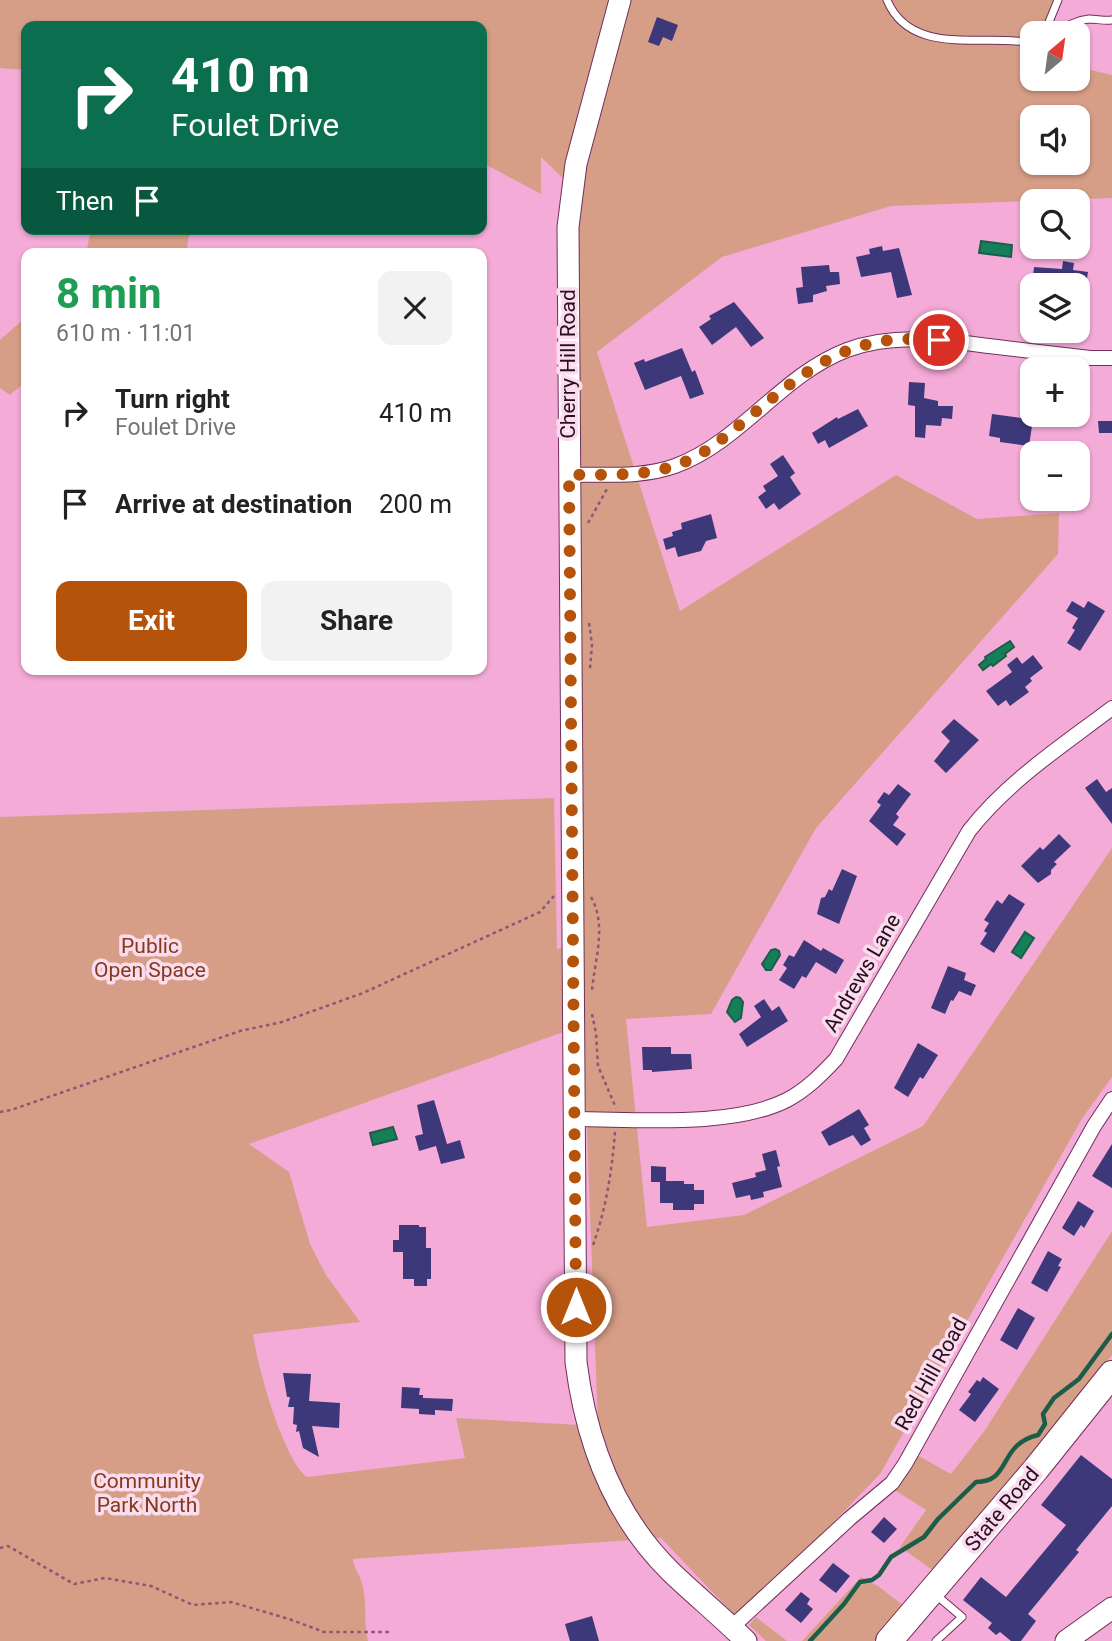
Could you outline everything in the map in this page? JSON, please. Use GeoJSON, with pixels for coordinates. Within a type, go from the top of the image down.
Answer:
{"type":"FeatureCollection","features":[{"type":"Feature","properties":{"kind":"highway","name":"State Road"},"geometry":{"type":"LineString","coordinates":[[889,1641],[1036,1469],[1112,1374]]}},
{"type":"Feature","properties":{"kind":"street","name":"Cherry Hill Road"},"geometry":{"type":"LineString","coordinates":[[620,0],[576,164],[568,228],[576,1362],[588,1431],[614,1495],[632,1525],[670,1571],[739,1634]]}},
{"type":"Feature","properties":{"kind":"street"},"geometry":{"type":"LineString","coordinates":[[569,475],[653,472],[696,457],[716,444],[803,373],[837,354],[875,342],[923,338],[1090,358],[1112,358]]}},
{"type":"Feature","properties":{"kind":"street","name":"Andrews Lane"},"geometry":{"type":"LineString","coordinates":[[575,1119],[739,1115],[769,1108],[806,1088],[836,1059],[970,831],[986,809],[1023,775],[1112,708]]}},
{"type":"Feature","properties":{"kind":"street","name":"Red Hill Road"},"geometry":{"type":"LineString","coordinates":[[739,1634],[849,1520],[892,1483],[1094,1126],[1112,1099]]}},
{"type":"Feature","properties":{"kind":"street"},"geometry":{"type":"LineString","coordinates":[[1066,1641],[1112,1608]]}},
{"type":"Feature","properties":{"kind":"lane"},"geometry":{"type":"LineString","coordinates":[[887,0],[891,9],[923,36],[942,40],[1020,41]]}},
{"type":"Feature","properties":{"kind":"lane"},"geometry":{"type":"LineString","coordinates":[[1049,21],[1058,0]]}},
{"type":"Feature","properties":{"kind":"lane"},"geometry":{"type":"LineString","coordinates":[[1081,21],[1112,20]]}},
{"type":"Feature","properties":{"kind":"lane"},"geometry":{"type":"LineString","coordinates":[[932,1592],[962,1617],[936,1641]]}},
{"type":"Feature","properties":{"kind":"path"},"geometry":{"type":"LineString","coordinates":[[586,528],[606,492],[611,474]]}},
{"type":"Feature","properties":{"kind":"path"},"geometry":{"type":"LineString","coordinates":[[589,621],[592,645],[589,673]]}},
{"type":"Feature","properties":{"kind":"path"},"geometry":{"type":"LineString","coordinates":[[588,892],[599,916],[600,929],[591,998]]}},
{"type":"Feature","properties":{"kind":"path"},"geometry":{"type":"LineString","coordinates":[[0,1112],[240,1031],[282,1022],[363,993],[540,912],[556,894]]}},
{"type":"Feature","properties":{"kind":"path"},"geometry":{"type":"LineString","coordinates":[[592,1009],[598,1066],[616,1111]]}},
{"type":"Feature","properties":{"kind":"path"},"geometry":{"type":"LineString","coordinates":[[591,1254],[603,1217],[613,1162],[615,1127]]}},
{"type":"Feature","properties":{"kind":"path"},"geometry":{"type":"LineString","coordinates":[[0,1548],[8,1546],[74,1584],[105,1578],[151,1586],[193,1605],[231,1602],[324,1632],[392,1632]]}},
{"type":"Feature","properties":{"kind":"green space"},"geometry":{"type":"Polygon","coordinates":[[[0,0],[1059,0],[1051,21],[1020,21],[1020,91],[1090,91],[1090,70],[1112,75],[1112,198],[1090,199],[1090,189],[1020,189],[1020,201],[891,206],[722,257],[597,352],[680,611],[896,475],[977,519],[1059,513],[1058,554],[816,828],[711,1014],[626,1019],[647,1227],[744,1215],[923,1126],[1112,848],[1112,1077],[1083,1117],[880,1474],[739,1620],[661,1538],[353,1559],[363,1588],[368,1641],[0,1641],[0,817],[554,798],[557,949],[575,944],[573,188],[541,157],[541,194],[487,165],[487,21],[21,21],[21,70],[0,68],[0,0]],[[583,1025],[249,1144],[289,1172],[310,1244],[326,1275],[360,1322],[253,1334],[272,1410],[298,1467],[307,1477],[465,1458],[456,1418],[598,1426],[583,1025]]]}},
{"type":"Feature","properties":{"kind":"green space"},"geometry":{"type":"Polygon","coordinates":[[[90,235],[189,235],[187,248],[87,248],[90,235]]]}},
{"type":"Feature","properties":{"kind":"green space"},"geometry":{"type":"Polygon","coordinates":[[[21,321],[21,385],[10,395],[0,388],[0,340],[21,321]]]}},
{"type":"Feature","properties":{"kind":"green space"},"geometry":{"type":"Polygon","coordinates":[[[1112,1231],[1112,1355],[934,1571],[900,1547],[926,1510],[893,1489],[915,1454],[951,1474],[985,1430],[1112,1231]]]}},
{"type":"Feature","properties":{"kind":"green space"},"geometry":{"type":"Polygon","coordinates":[[[861,1577],[904,1606],[874,1641],[802,1641],[861,1577]]]}},
{"type":"Feature","properties":{"kind":"green space"},"geometry":{"type":"Polygon","coordinates":[[[756,1617],[787,1641],[766,1641],[749,1625],[756,1617]]]}},
{"type":"Feature","properties":{"kind":"shaded area"},"geometry":{"type":"Polygon","coordinates":[[[981,241],[1012,245],[1011,257],[979,253],[981,241]]]}},
{"type":"Feature","properties":{"kind":"shaded area"},"geometry":{"type":"Polygon","coordinates":[[[1010,641],[1014,647],[1006,656],[983,670],[979,665],[985,657],[1010,641]]]}},
{"type":"Feature","properties":{"kind":"shaded area"},"geometry":{"type":"Polygon","coordinates":[[[1025,932],[1034,938],[1021,958],[1012,952],[1025,932]]]}},
{"type":"Feature","properties":{"kind":"shaded area"},"geometry":{"type":"Polygon","coordinates":[[[775,949],[780,955],[771,970],[766,970],[762,964],[771,950],[775,949]]]}},
{"type":"Feature","properties":{"kind":"shaded area"},"geometry":{"type":"Polygon","coordinates":[[[736,997],[743,1002],[741,1018],[735,1022],[727,1012],[736,997]]]}},
{"type":"Feature","properties":{"kind":"shaded area"},"geometry":{"type":"Polygon","coordinates":[[[393,1127],[397,1139],[373,1145],[370,1133],[393,1127]]]}},
{"type":"Feature","properties":{"kind":"building"},"geometry":{"type":"Polygon","coordinates":[[[657,17],[678,25],[672,41],[663,37],[659,46],[648,42],[657,17]]]}},
{"type":"Feature","properties":{"kind":"building"},"geometry":{"type":"Polygon","coordinates":[[[882,246],[883,251],[899,248],[912,295],[897,298],[891,272],[861,277],[856,257],[870,254],[869,249],[882,246]]]}},
{"type":"Feature","properties":{"kind":"building"},"geometry":{"type":"Polygon","coordinates":[[[1063,261],[1074,263],[1073,270],[1088,272],[1033,273],[1034,267],[1062,269],[1063,261]]]}},
{"type":"Feature","properties":{"kind":"building"},"geometry":{"type":"Polygon","coordinates":[[[829,265],[830,272],[839,272],[840,284],[826,286],[827,291],[813,295],[813,302],[798,304],[796,288],[803,287],[801,267],[829,265]]]}},
{"type":"Feature","properties":{"kind":"building"},"geometry":{"type":"Polygon","coordinates":[[[734,302],[764,338],[751,347],[736,327],[712,345],[699,327],[711,319],[709,316],[734,302]]]}},
{"type":"Feature","properties":{"kind":"building"},"geometry":{"type":"Polygon","coordinates":[[[682,348],[692,372],[695,370],[704,394],[690,399],[681,376],[645,390],[634,363],[644,359],[645,362],[682,348]]]}},
{"type":"Feature","properties":{"kind":"building"},"geometry":{"type":"Polygon","coordinates":[[[909,382],[925,383],[924,398],[938,401],[938,406],[953,406],[952,419],[942,418],[941,426],[926,425],[925,438],[915,437],[915,406],[908,405],[909,382]]]}},
{"type":"Feature","properties":{"kind":"building"},"geometry":{"type":"Polygon","coordinates":[[[858,409],[868,426],[829,448],[825,440],[818,444],[812,433],[837,417],[838,419],[858,409]]]}},
{"type":"Feature","properties":{"kind":"building"},"geometry":{"type":"Polygon","coordinates":[[[992,414],[1020,418],[1020,427],[1032,427],[1030,441],[1020,441],[1020,445],[1000,442],[1000,438],[989,436],[992,414]]]}},
{"type":"Feature","properties":{"kind":"building"},"geometry":{"type":"Polygon","coordinates":[[[1098,421],[1112,421],[1112,433],[1099,433],[1098,421]]]}},
{"type":"Feature","properties":{"kind":"building"},"geometry":{"type":"Polygon","coordinates":[[[783,455],[795,473],[790,477],[801,494],[779,510],[774,503],[766,509],[758,497],[766,491],[763,486],[778,476],[770,464],[783,455]]]}},
{"type":"Feature","properties":{"kind":"building"},"geometry":{"type":"Polygon","coordinates":[[[711,514],[717,538],[706,541],[701,551],[678,557],[675,547],[666,550],[663,539],[682,529],[681,523],[711,514]]]}},
{"type":"Feature","properties":{"kind":"building"},"geometry":{"type":"Polygon","coordinates":[[[1072,601],[1084,608],[1088,601],[1105,611],[1080,651],[1067,643],[1078,618],[1066,611],[1072,601]]]}},
{"type":"Feature","properties":{"kind":"building"},"geometry":{"type":"Polygon","coordinates":[[[1033,655],[1043,668],[1030,678],[1032,681],[1025,687],[1029,692],[1010,706],[1006,700],[998,706],[986,691],[1012,672],[1007,665],[1017,657],[1022,664],[1033,655]]]}},
{"type":"Feature","properties":{"kind":"building"},"geometry":{"type":"Polygon","coordinates":[[[954,719],[979,740],[946,773],[934,761],[950,741],[941,732],[954,719]]]}},
{"type":"Feature","properties":{"kind":"building"},"geometry":{"type":"Polygon","coordinates":[[[1097,779],[1106,792],[1112,788],[1112,824],[1085,788],[1097,779]]]}},
{"type":"Feature","properties":{"kind":"building"},"geometry":{"type":"Polygon","coordinates":[[[898,784],[911,794],[896,814],[899,817],[893,825],[906,834],[897,846],[869,821],[881,805],[877,802],[884,792],[889,795],[898,784]]]}},
{"type":"Feature","properties":{"kind":"building"},"geometry":{"type":"Polygon","coordinates":[[[1059,834],[1071,846],[1054,862],[1057,864],[1051,874],[1038,883],[1021,866],[1040,847],[1043,850],[1059,834]]]}},
{"type":"Feature","properties":{"kind":"building"},"geometry":{"type":"Polygon","coordinates":[[[842,869],[857,876],[839,924],[817,914],[821,898],[825,897],[829,889],[832,891],[842,869]]]}},
{"type":"Feature","properties":{"kind":"building"},"geometry":{"type":"Polygon","coordinates":[[[1009,894],[1025,904],[994,953],[980,944],[987,933],[984,931],[989,923],[984,920],[997,900],[1002,904],[1009,894]]]}},
{"type":"Feature","properties":{"kind":"building"},"geometry":{"type":"Polygon","coordinates":[[[804,940],[821,951],[823,948],[844,960],[836,974],[816,962],[806,978],[802,976],[794,989],[779,980],[787,968],[783,965],[789,955],[794,957],[804,940]]]}},
{"type":"Feature","properties":{"kind":"building"},"geometry":{"type":"Polygon","coordinates":[[[948,966],[966,973],[964,980],[976,985],[971,996],[959,991],[953,1001],[951,1000],[945,1014],[931,1008],[948,966]]]}},
{"type":"Feature","properties":{"kind":"building"},"geometry":{"type":"Polygon","coordinates":[[[764,999],[772,1011],[779,1006],[788,1021],[747,1047],[739,1034],[761,1017],[754,1006],[764,999]]]}},
{"type":"Feature","properties":{"kind":"building"},"geometry":{"type":"Polygon","coordinates":[[[918,1043],[938,1055],[908,1097],[894,1088],[918,1043]]]}},
{"type":"Feature","properties":{"kind":"building"},"geometry":{"type":"Polygon","coordinates":[[[642,1047],[671,1047],[671,1054],[691,1054],[692,1069],[652,1072],[643,1070],[642,1047]]]}},
{"type":"Feature","properties":{"kind":"building"},"geometry":{"type":"Polygon","coordinates":[[[434,1100],[447,1144],[460,1140],[465,1158],[441,1164],[436,1146],[419,1151],[415,1136],[423,1134],[417,1105],[434,1100]]]}},
{"type":"Feature","properties":{"kind":"building"},"geometry":{"type":"Polygon","coordinates":[[[859,1109],[869,1125],[864,1128],[871,1140],[861,1146],[853,1135],[829,1146],[821,1132],[859,1109]]]}},
{"type":"Feature","properties":{"kind":"building"},"geometry":{"type":"Polygon","coordinates":[[[1112,1144],[1112,1188],[1092,1176],[1112,1144]]]}},
{"type":"Feature","properties":{"kind":"building"},"geometry":{"type":"Polygon","coordinates":[[[776,1150],[782,1187],[763,1192],[764,1197],[751,1200],[750,1195],[736,1198],[732,1183],[756,1177],[755,1173],[766,1170],[762,1154],[776,1150]]]}},
{"type":"Feature","properties":{"kind":"building"},"geometry":{"type":"Polygon","coordinates":[[[651,1166],[666,1167],[666,1181],[684,1181],[684,1184],[694,1184],[694,1190],[704,1190],[704,1204],[694,1204],[694,1210],[673,1210],[673,1203],[660,1203],[660,1182],[651,1182],[651,1166]]]}},
{"type":"Feature","properties":{"kind":"building"},"geometry":{"type":"Polygon","coordinates":[[[1078,1201],[1094,1211],[1084,1228],[1081,1225],[1074,1236],[1062,1228],[1078,1201]]]}},
{"type":"Feature","properties":{"kind":"building"},"geometry":{"type":"Polygon","coordinates":[[[399,1225],[426,1227],[426,1248],[431,1248],[431,1279],[427,1279],[427,1286],[414,1286],[414,1279],[403,1279],[403,1252],[393,1252],[393,1240],[399,1240],[399,1225]]]}},
{"type":"Feature","properties":{"kind":"building"},"geometry":{"type":"Polygon","coordinates":[[[1048,1251],[1062,1259],[1058,1266],[1061,1267],[1047,1292],[1031,1283],[1048,1251]]]}},
{"type":"Feature","properties":{"kind":"building"},"geometry":{"type":"Polygon","coordinates":[[[1018,1308],[1035,1318],[1017,1350],[1000,1340],[1018,1308]]]}},
{"type":"Feature","properties":{"kind":"building"},"geometry":{"type":"Polygon","coordinates":[[[283,1373],[311,1374],[309,1401],[340,1403],[339,1428],[312,1426],[319,1457],[303,1448],[299,1431],[296,1432],[297,1425],[293,1424],[294,1407],[288,1407],[290,1397],[287,1397],[283,1373]]]}},
{"type":"Feature","properties":{"kind":"building"},"geometry":{"type":"Polygon","coordinates":[[[983,1377],[999,1389],[975,1422],[959,1410],[971,1394],[968,1392],[977,1380],[980,1382],[983,1377]]]}},
{"type":"Feature","properties":{"kind":"building"},"geometry":{"type":"Polygon","coordinates":[[[402,1387],[420,1388],[419,1395],[423,1395],[423,1398],[453,1399],[452,1411],[435,1410],[435,1415],[419,1414],[419,1409],[401,1408],[402,1387]]]}},
{"type":"Feature","properties":{"kind":"building"},"geometry":{"type":"Polygon","coordinates":[[[1081,1455],[1112,1479],[1112,1506],[1076,1550],[1079,1552],[1028,1614],[1036,1621],[1021,1641],[1011,1641],[1000,1632],[996,1635],[988,1628],[992,1623],[963,1600],[981,1577],[1006,1597],[1066,1525],[1041,1505],[1081,1455]]]}},
{"type":"Feature","properties":{"kind":"building"},"geometry":{"type":"Polygon","coordinates":[[[884,1517],[897,1529],[884,1543],[871,1532],[884,1517]]]}},
{"type":"Feature","properties":{"kind":"building"},"geometry":{"type":"Polygon","coordinates":[[[833,1563],[850,1576],[836,1593],[819,1580],[833,1563]]]}},
{"type":"Feature","properties":{"kind":"building"},"geometry":{"type":"Polygon","coordinates":[[[801,1592],[810,1599],[807,1604],[813,1609],[801,1623],[785,1610],[801,1592]]]}},
{"type":"Feature","properties":{"kind":"building"},"geometry":{"type":"Polygon","coordinates":[[[592,1616],[599,1641],[570,1641],[565,1624],[592,1616]]]}},
{"type":"Feature","properties":{"kind":"waterway"},"geometry":{"type":"LineString","coordinates":[[810,1641],[860,1582],[872,1580],[879,1575],[891,1557],[924,1537],[938,1519],[976,1482],[995,1476],[1016,1447],[1038,1435],[1045,1424],[1043,1414],[1054,1398],[1079,1379],[1112,1334]]}},
{"type":"Feature","properties":{"kind":"route"},"geometry":{"type":"LineString","coordinates":[[576,1307],[569,475],[640,474],[674,467],[716,444],[803,373],[826,359],[875,342],[923,338],[939,340]]}},
{"type":"Feature","properties":{"kind":"park label","name":"Public Open Space"},"geometry":{"type":"Point","coordinates":[150,958]}},
{"type":"Feature","properties":{"kind":"park label","name":"Community Park North"},"geometry":{"type":"Point","coordinates":[147,1493]}}]}
